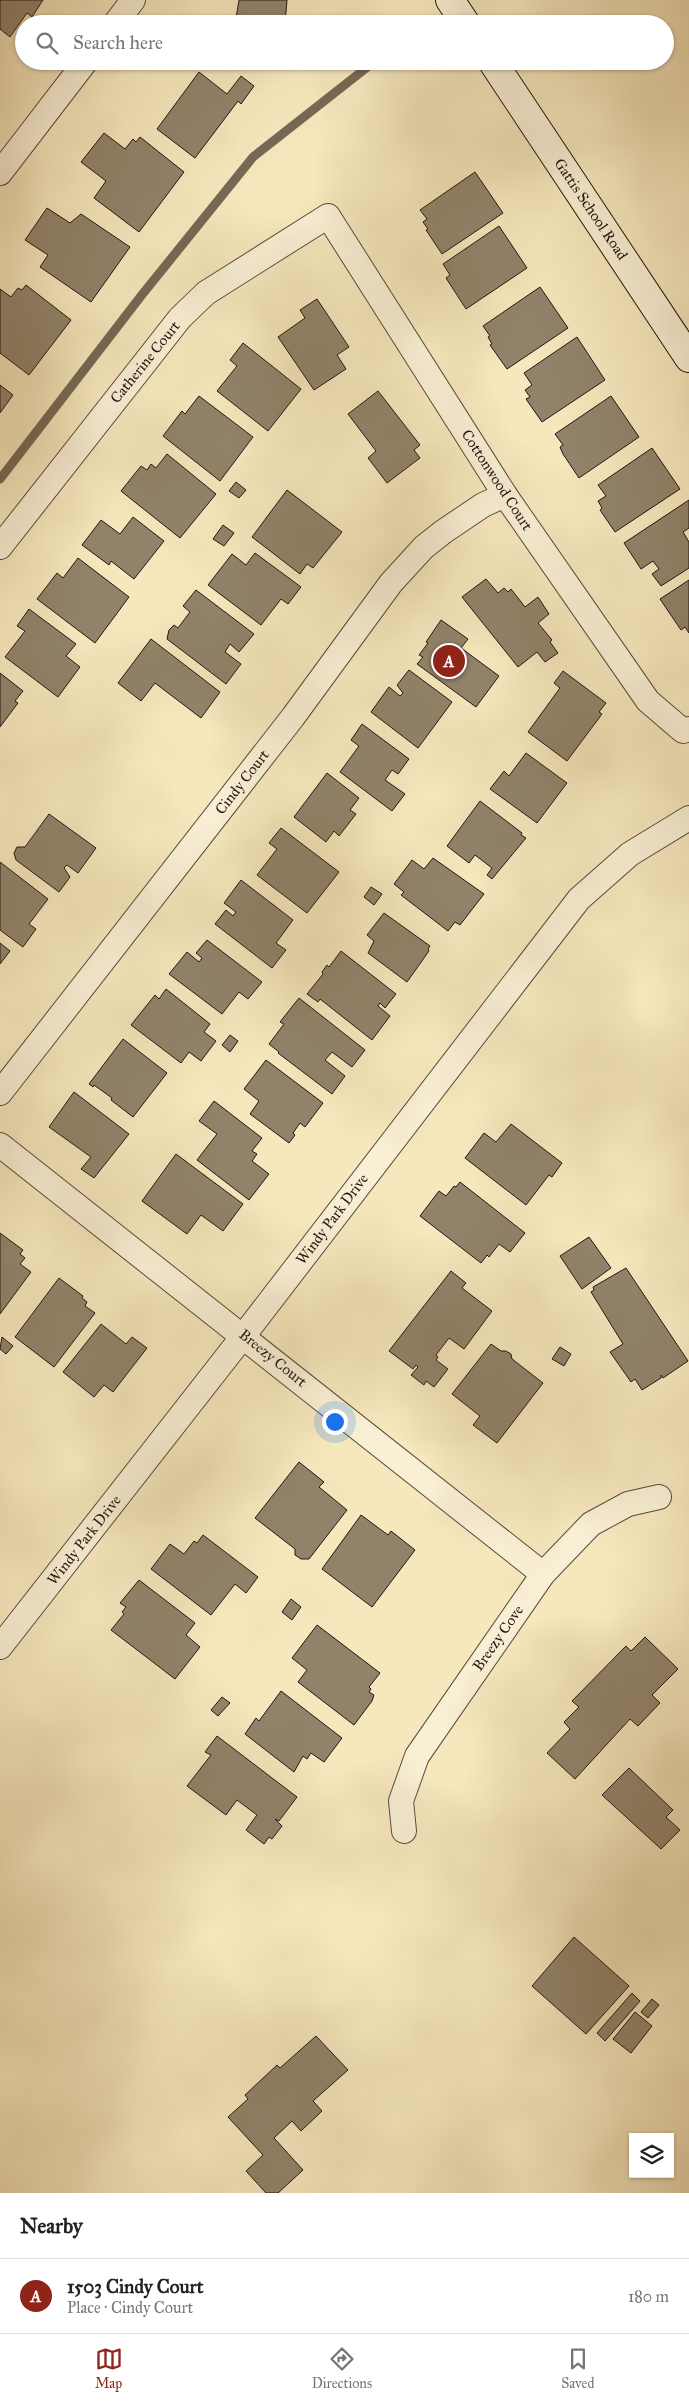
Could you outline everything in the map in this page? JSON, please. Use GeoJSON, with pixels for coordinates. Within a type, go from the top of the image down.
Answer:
{"type":"FeatureCollection","features":[{"type":"Feature","properties":{"kind":"main road"},"geometry":{"type":"LineString","coordinates":[[450,0],[460,15]]}},
{"type":"Feature","properties":{"kind":"main road","name":"Gattis School Road"},"geometry":{"type":"LineString","coordinates":[[498,70],[689,358]]}},
{"type":"Feature","properties":{"kind":"street"},"geometry":{"type":"LineString","coordinates":[[121,15],[133,0]]}},
{"type":"Feature","properties":{"kind":"street"},"geometry":{"type":"LineString","coordinates":[[0,173],[79,70]]}},
{"type":"Feature","properties":{"kind":"street","name":"Cottonwood Court"},"geometry":{"type":"LineString","coordinates":[[328,216],[504,495],[648,701],[686,730]]}},
{"type":"Feature","properties":{"kind":"street","name":"Catherine Court"},"geometry":{"type":"LineString","coordinates":[[0,547],[180,318],[206,293],[328,216]]}},
{"type":"Feature","properties":{"kind":"street","name":"Cindy Court"},"geometry":{"type":"LineString","coordinates":[[0,1093],[292,716],[392,582],[424,547],[443,532],[483,505],[504,495]]}},
{"type":"Feature","properties":{"kind":"street","name":"Windy Park Drive"},"geometry":{"type":"LineString","coordinates":[[0,1647],[244,1335],[579,899],[630,854],[689,818]]}},
{"type":"Feature","properties":{"kind":"street","name":"Breezy Court"},"geometry":{"type":"LineString","coordinates":[[0,1145],[244,1335],[543,1574]]}},
{"type":"Feature","properties":{"kind":"street","name":"Breezy Cove"},"geometry":{"type":"LineString","coordinates":[[404,1831],[401,1801],[416,1756],[543,1574],[591,1524],[628,1504],[659,1497]]}},
{"type":"Feature","properties":{"kind":"building"},"geometry":{"type":"Polygon","coordinates":[[[0,0],[43,0],[33,15],[27,13],[26,15],[15,15],[15,30],[10,37],[0,29],[0,0]]]}},
{"type":"Feature","properties":{"kind":"building"},"geometry":{"type":"Polygon","coordinates":[[[239,0],[287,0],[286,15],[236,15],[239,0]]]}},
{"type":"Feature","properties":{"kind":"building"},"geometry":{"type":"Polygon","coordinates":[[[199,72],[227,94],[241,76],[254,86],[241,104],[238,101],[195,158],[157,129],[199,72]]]}},
{"type":"Feature","properties":{"kind":"building"},"geometry":{"type":"Polygon","coordinates":[[[104,133],[125,149],[133,139],[136,142],[140,137],[184,172],[139,232],[94,198],[106,181],[81,162],[104,133]]]}},
{"type":"Feature","properties":{"kind":"building"},"geometry":{"type":"Polygon","coordinates":[[[475,172],[503,213],[442,254],[426,230],[428,229],[423,222],[427,219],[420,210],[475,172]]]}},
{"type":"Feature","properties":{"kind":"building"},"geometry":{"type":"Polygon","coordinates":[[[47,208],[70,223],[81,214],[130,247],[91,302],[40,267],[48,255],[25,240],[47,208]]]}},
{"type":"Feature","properties":{"kind":"building"},"geometry":{"type":"Polygon","coordinates":[[[499,226],[527,268],[466,309],[446,278],[450,275],[443,264],[499,226]]]}},
{"type":"Feature","properties":{"kind":"building"},"geometry":{"type":"Polygon","coordinates":[[[26,285],[71,320],[29,375],[0,353],[0,289],[11,297],[18,288],[22,290],[26,285]]]}},
{"type":"Feature","properties":{"kind":"building"},"geometry":{"type":"Polygon","coordinates":[[[540,287],[568,328],[507,369],[490,345],[492,344],[488,337],[490,336],[483,326],[540,287]]]}},
{"type":"Feature","properties":{"kind":"building"},"geometry":{"type":"Polygon","coordinates":[[[317,299],[349,347],[337,355],[346,369],[314,390],[278,337],[305,318],[300,310],[317,299]]]}},
{"type":"Feature","properties":{"kind":"building"},"geometry":{"type":"Polygon","coordinates":[[[577,337],[605,380],[542,422],[526,399],[530,397],[525,390],[532,385],[524,373],[577,337]]]}},
{"type":"Feature","properties":{"kind":"building"},"geometry":{"type":"Polygon","coordinates":[[[243,343],[301,389],[268,431],[217,391],[237,366],[230,360],[243,343]]]}},
{"type":"Feature","properties":{"kind":"building"},"geometry":{"type":"Polygon","coordinates":[[[0,385],[13,395],[0,413],[0,385]]]}},
{"type":"Feature","properties":{"kind":"building"},"geometry":{"type":"Polygon","coordinates":[[[378,391],[420,445],[414,450],[420,458],[387,483],[368,458],[376,451],[348,414],[378,391]]]}},
{"type":"Feature","properties":{"kind":"building"},"geometry":{"type":"Polygon","coordinates":[[[199,396],[253,437],[220,481],[163,436],[182,411],[185,414],[199,396]]]}},
{"type":"Feature","properties":{"kind":"building"},"geometry":{"type":"Polygon","coordinates":[[[611,396],[639,437],[579,478],[563,454],[560,447],[563,445],[555,434],[611,396]]]}},
{"type":"Feature","properties":{"kind":"building"},"geometry":{"type":"Polygon","coordinates":[[[652,448],[680,489],[615,532],[600,510],[602,508],[598,501],[606,496],[598,485],[652,448]]]}},
{"type":"Feature","properties":{"kind":"building"},"geometry":{"type":"Polygon","coordinates":[[[167,454],[216,494],[180,538],[121,491],[141,466],[147,470],[151,464],[156,468],[167,454]]]}},
{"type":"Feature","properties":{"kind":"building"},"geometry":{"type":"Polygon","coordinates":[[[236,482],[246,490],[239,498],[229,491],[236,482]]]}},
{"type":"Feature","properties":{"kind":"building"},"geometry":{"type":"Polygon","coordinates":[[[287,490],[342,532],[313,568],[307,564],[300,574],[252,537],[287,490]]]}},
{"type":"Feature","properties":{"kind":"building"},"geometry":{"type":"Polygon","coordinates":[[[689,500],[689,528],[683,532],[689,542],[689,568],[661,586],[652,574],[659,569],[653,561],[641,569],[624,543],[689,500]]]}},
{"type":"Feature","properties":{"kind":"building"},"geometry":{"type":"Polygon","coordinates":[[[133,517],[164,541],[134,579],[111,561],[109,565],[82,545],[101,520],[120,534],[133,517]]]}},
{"type":"Feature","properties":{"kind":"building"},"geometry":{"type":"Polygon","coordinates":[[[223,525],[234,533],[224,546],[213,539],[223,525]]]}},
{"type":"Feature","properties":{"kind":"building"},"geometry":{"type":"Polygon","coordinates":[[[255,553],[301,587],[288,604],[281,599],[261,625],[208,585],[232,554],[246,565],[255,553]]]}},
{"type":"Feature","properties":{"kind":"building"},"geometry":{"type":"Polygon","coordinates":[[[78,558],[129,597],[95,643],[37,599],[57,573],[63,578],[78,558]]]}},
{"type":"Feature","properties":{"kind":"building"},"geometry":{"type":"Polygon","coordinates":[[[486,579],[498,593],[504,588],[508,592],[511,589],[525,607],[538,597],[549,614],[538,623],[552,640],[550,642],[558,653],[545,662],[537,652],[518,667],[462,597],[486,579]]]}},
{"type":"Feature","properties":{"kind":"building"},"geometry":{"type":"Polygon","coordinates":[[[689,580],[689,633],[685,627],[681,630],[660,599],[689,580]]]}},
{"type":"Feature","properties":{"kind":"building"},"geometry":{"type":"Polygon","coordinates":[[[196,590],[254,634],[239,652],[230,644],[225,652],[241,664],[226,684],[167,639],[169,630],[174,625],[178,628],[190,612],[183,606],[196,590]]]}},
{"type":"Feature","properties":{"kind":"building"},"geometry":{"type":"Polygon","coordinates":[[[29,609],[76,644],[66,656],[80,667],[58,697],[5,657],[25,631],[17,626],[29,609]]]}},
{"type":"Feature","properties":{"kind":"building"},"geometry":{"type":"Polygon","coordinates":[[[441,620],[468,639],[461,648],[499,676],[476,707],[417,664],[423,657],[419,655],[428,643],[426,642],[441,620]]]}},
{"type":"Feature","properties":{"kind":"building"},"geometry":{"type":"Polygon","coordinates":[[[151,639],[220,692],[201,718],[155,683],[141,701],[118,683],[151,639]]]}},
{"type":"Feature","properties":{"kind":"building"},"geometry":{"type":"Polygon","coordinates":[[[409,670],[452,702],[418,748],[371,712],[389,687],[400,696],[403,693],[397,685],[409,670]]]}},
{"type":"Feature","properties":{"kind":"building"},"geometry":{"type":"Polygon","coordinates":[[[563,671],[606,703],[599,712],[602,714],[567,761],[528,732],[560,688],[554,683],[563,671]]]}},
{"type":"Feature","properties":{"kind":"building"},"geometry":{"type":"Polygon","coordinates":[[[0,673],[23,691],[15,701],[18,703],[0,727],[0,673]]]}},
{"type":"Feature","properties":{"kind":"building"},"geometry":{"type":"Polygon","coordinates":[[[362,724],[409,759],[398,774],[392,770],[385,780],[405,794],[392,811],[340,772],[359,746],[351,740],[362,724]]]}},
{"type":"Feature","properties":{"kind":"building"},"geometry":{"type":"Polygon","coordinates":[[[526,753],[567,783],[537,823],[490,789],[504,771],[509,776],[526,753]]]}},
{"type":"Feature","properties":{"kind":"building"},"geometry":{"type":"Polygon","coordinates":[[[327,773],[359,798],[350,810],[356,814],[339,836],[334,831],[326,842],[294,817],[327,773]]]}},
{"type":"Feature","properties":{"kind":"building"},"geometry":{"type":"Polygon","coordinates":[[[480,801],[526,838],[492,879],[487,875],[492,868],[475,855],[469,863],[447,846],[480,801]]]}},
{"type":"Feature","properties":{"kind":"building"},"geometry":{"type":"Polygon","coordinates":[[[49,814],[96,848],[78,873],[67,865],[64,868],[70,877],[59,892],[16,860],[14,853],[17,847],[25,847],[49,814]]]}},
{"type":"Feature","properties":{"kind":"building"},"geometry":{"type":"Polygon","coordinates":[[[281,828],[339,872],[307,913],[257,875],[277,849],[269,843],[281,828]]]}},
{"type":"Feature","properties":{"kind":"building"},"geometry":{"type":"Polygon","coordinates":[[[433,858],[484,894],[460,925],[455,922],[448,931],[401,895],[404,892],[394,884],[412,860],[424,869],[433,858]]]}},
{"type":"Feature","properties":{"kind":"building"},"geometry":{"type":"Polygon","coordinates":[[[0,862],[48,899],[29,924],[36,929],[23,947],[0,930],[0,862]]]}},
{"type":"Feature","properties":{"kind":"building"},"geometry":{"type":"Polygon","coordinates":[[[241,880],[293,920],[276,943],[286,950],[272,968],[215,924],[226,910],[233,916],[236,912],[224,903],[241,880]]]}},
{"type":"Feature","properties":{"kind":"building"},"geometry":{"type":"Polygon","coordinates":[[[371,887],[382,894],[374,905],[364,897],[371,887]]]}},
{"type":"Feature","properties":{"kind":"building"},"geometry":{"type":"Polygon","coordinates":[[[384,913],[430,946],[429,951],[407,982],[368,953],[374,941],[367,935],[384,913]]]}},
{"type":"Feature","properties":{"kind":"building"},"geometry":{"type":"Polygon","coordinates":[[[207,940],[262,982],[248,999],[239,992],[222,1014],[169,974],[187,952],[199,962],[202,958],[196,953],[207,940]]]}},
{"type":"Feature","properties":{"kind":"building"},"geometry":{"type":"Polygon","coordinates":[[[0,943],[10,951],[0,964],[0,943]]]}},
{"type":"Feature","properties":{"kind":"building"},"geometry":{"type":"Polygon","coordinates":[[[341,951],[396,994],[385,1008],[380,1003],[378,1006],[390,1016],[372,1040],[320,999],[318,1002],[307,994],[323,974],[322,972],[327,965],[329,967],[341,951]]]}},
{"type":"Feature","properties":{"kind":"building"},"geometry":{"type":"Polygon","coordinates":[[[166,989],[210,1024],[204,1032],[216,1041],[201,1061],[189,1052],[181,1063],[131,1025],[155,995],[159,999],[166,989]]]}},
{"type":"Feature","properties":{"kind":"building"},"geometry":{"type":"Polygon","coordinates":[[[299,998],[365,1050],[352,1067],[332,1052],[325,1060],[345,1076],[332,1094],[269,1044],[284,1024],[280,1022],[299,998]]]}},
{"type":"Feature","properties":{"kind":"building"},"geometry":{"type":"Polygon","coordinates":[[[230,1035],[238,1041],[230,1052],[222,1045],[230,1035]]]}},
{"type":"Feature","properties":{"kind":"building"},"geometry":{"type":"Polygon","coordinates":[[[123,1039],[167,1073],[133,1117],[111,1100],[112,1098],[94,1085],[93,1087],[89,1084],[123,1039]]]}},
{"type":"Feature","properties":{"kind":"building"},"geometry":{"type":"Polygon","coordinates":[[[266,1060],[323,1103],[305,1127],[300,1123],[289,1143],[250,1114],[259,1101],[244,1089],[266,1060]]]}},
{"type":"Feature","properties":{"kind":"building"},"geometry":{"type":"Polygon","coordinates":[[[74,1092],[129,1134],[94,1178],[81,1169],[91,1157],[49,1127],[74,1092]]]}},
{"type":"Feature","properties":{"kind":"building"},"geometry":{"type":"Polygon","coordinates":[[[214,1101],[262,1138],[252,1151],[257,1154],[252,1161],[269,1174],[249,1200],[197,1160],[217,1134],[199,1121],[214,1101]]]}},
{"type":"Feature","properties":{"kind":"building"},"geometry":{"type":"Polygon","coordinates":[[[511,1124],[562,1163],[552,1177],[549,1175],[526,1205],[465,1158],[484,1133],[496,1142],[511,1124]]]}},
{"type":"Feature","properties":{"kind":"building"},"geometry":{"type":"Polygon","coordinates":[[[176,1154],[243,1204],[223,1231],[201,1215],[187,1234],[142,1201],[176,1154]]]}},
{"type":"Feature","properties":{"kind":"building"},"geometry":{"type":"Polygon","coordinates":[[[460,1182],[525,1233],[510,1252],[499,1244],[489,1257],[487,1255],[481,1263],[420,1216],[439,1191],[446,1196],[460,1182]]]}},
{"type":"Feature","properties":{"kind":"building"},"geometry":{"type":"Polygon","coordinates":[[[0,1233],[23,1250],[20,1254],[25,1258],[20,1264],[31,1272],[0,1314],[0,1233]]]}},
{"type":"Feature","properties":{"kind":"building"},"geometry":{"type":"Polygon","coordinates":[[[589,1237],[611,1268],[582,1289],[560,1256],[589,1237]]]}},
{"type":"Feature","properties":{"kind":"building"},"geometry":{"type":"Polygon","coordinates":[[[626,1268],[688,1361],[663,1378],[661,1375],[661,1378],[642,1390],[635,1379],[631,1382],[610,1352],[623,1344],[591,1292],[594,1290],[593,1287],[626,1268]]]}},
{"type":"Feature","properties":{"kind":"building"},"geometry":{"type":"Polygon","coordinates":[[[451,1271],[466,1283],[462,1288],[492,1311],[464,1349],[449,1338],[436,1355],[438,1357],[436,1360],[448,1369],[434,1387],[426,1381],[424,1385],[411,1375],[418,1367],[416,1365],[413,1369],[389,1351],[451,1271]]]}},
{"type":"Feature","properties":{"kind":"building"},"geometry":{"type":"Polygon","coordinates":[[[59,1278],[83,1296],[82,1298],[87,1302],[85,1306],[95,1313],[54,1367],[15,1337],[59,1278]]]}},
{"type":"Feature","properties":{"kind":"building"},"geometry":{"type":"Polygon","coordinates":[[[101,1324],[126,1344],[132,1337],[147,1348],[113,1392],[104,1385],[94,1397],[63,1372],[101,1324]]]}},
{"type":"Feature","properties":{"kind":"building"},"geometry":{"type":"Polygon","coordinates":[[[2,1337],[13,1346],[6,1354],[0,1349],[2,1337]]]}},
{"type":"Feature","properties":{"kind":"building"},"geometry":{"type":"Polygon","coordinates":[[[491,1344],[501,1351],[511,1354],[512,1359],[543,1383],[497,1443],[473,1425],[480,1416],[452,1394],[491,1344]]]}},
{"type":"Feature","properties":{"kind":"building"},"geometry":{"type":"Polygon","coordinates":[[[560,1347],[571,1354],[564,1366],[552,1359],[560,1347]]]}},
{"type":"Feature","properties":{"kind":"building"},"geometry":{"type":"Polygon","coordinates":[[[299,1462],[324,1482],[319,1487],[347,1510],[309,1559],[301,1559],[295,1555],[295,1549],[255,1518],[299,1462]]]}},
{"type":"Feature","properties":{"kind":"building"},"geometry":{"type":"Polygon","coordinates":[[[361,1515],[388,1535],[391,1531],[415,1550],[372,1607],[322,1569],[361,1515]]]}},
{"type":"Feature","properties":{"kind":"building"},"geometry":{"type":"Polygon","coordinates":[[[203,1535],[258,1577],[246,1593],[235,1584],[211,1615],[151,1569],[170,1544],[184,1554],[194,1541],[197,1543],[203,1535]]]}},
{"type":"Feature","properties":{"kind":"building"},"geometry":{"type":"Polygon","coordinates":[[[139,1580],[195,1623],[186,1635],[200,1647],[175,1679],[111,1630],[124,1614],[122,1612],[126,1607],[120,1603],[139,1580]]]}},
{"type":"Feature","properties":{"kind":"building"},"geometry":{"type":"Polygon","coordinates":[[[291,1599],[301,1607],[292,1620],[282,1612],[291,1599]]]}},
{"type":"Feature","properties":{"kind":"building"},"geometry":{"type":"Polygon","coordinates":[[[317,1625],[380,1673],[369,1687],[371,1689],[369,1692],[374,1695],[372,1701],[354,1725],[298,1682],[307,1670],[292,1658],[317,1625]]]}},
{"type":"Feature","properties":{"kind":"building"},"geometry":{"type":"Polygon","coordinates":[[[645,1637],[678,1669],[652,1695],[660,1703],[638,1726],[630,1719],[575,1779],[547,1753],[570,1729],[564,1722],[579,1707],[572,1701],[626,1646],[631,1651],[645,1637]]]}},
{"type":"Feature","properties":{"kind":"building"},"geometry":{"type":"Polygon","coordinates":[[[281,1691],[342,1738],[324,1762],[311,1753],[307,1759],[303,1756],[294,1772],[245,1734],[256,1718],[259,1721],[281,1691]]]}},
{"type":"Feature","properties":{"kind":"building"},"geometry":{"type":"Polygon","coordinates":[[[222,1697],[230,1703],[218,1716],[211,1710],[222,1697]]]}},
{"type":"Feature","properties":{"kind":"building"},"geometry":{"type":"Polygon","coordinates":[[[217,1736],[297,1797],[279,1821],[275,1819],[282,1826],[272,1839],[269,1837],[264,1844],[246,1830],[257,1815],[237,1800],[226,1815],[187,1786],[211,1755],[205,1752],[217,1736]]]}},
{"type":"Feature","properties":{"kind":"building"},"geometry":{"type":"Polygon","coordinates":[[[629,1768],[673,1810],[666,1817],[680,1830],[661,1849],[602,1795],[629,1768]]]}},
{"type":"Feature","properties":{"kind":"building"},"geometry":{"type":"Polygon","coordinates":[[[574,1937],[629,1986],[586,2034],[532,1986],[574,1937]]]}},
{"type":"Feature","properties":{"kind":"building"},"geometry":{"type":"Polygon","coordinates":[[[632,1993],[640,2001],[605,2041],[597,2033],[632,1993]]]}},
{"type":"Feature","properties":{"kind":"building"},"geometry":{"type":"Polygon","coordinates":[[[652,1999],[659,2005],[648,2018],[641,2012],[652,1999]]]}},
{"type":"Feature","properties":{"kind":"building"},"geometry":{"type":"Polygon","coordinates":[[[635,2012],[652,2026],[631,2053],[613,2039],[635,2012]]]}},
{"type":"Feature","properties":{"kind":"building"},"geometry":{"type":"Polygon","coordinates":[[[316,2036],[348,2070],[313,2101],[322,2111],[301,2131],[292,2121],[274,2138],[303,2170],[278,2193],[266,2193],[246,2171],[263,2155],[228,2117],[248,2099],[245,2095],[277,2065],[280,2068],[316,2036]]]}},
{"type":"Feature","properties":{"kind":"waterway"},"geometry":{"type":"LineString","coordinates":[[0,479],[141,296],[253,157],[364,70]]}},
{"type":"Feature","properties":{"kind":"place","name":"1503 Cindy Court"},"geometry":{"type":"Point","coordinates":[449,661]}}]}
